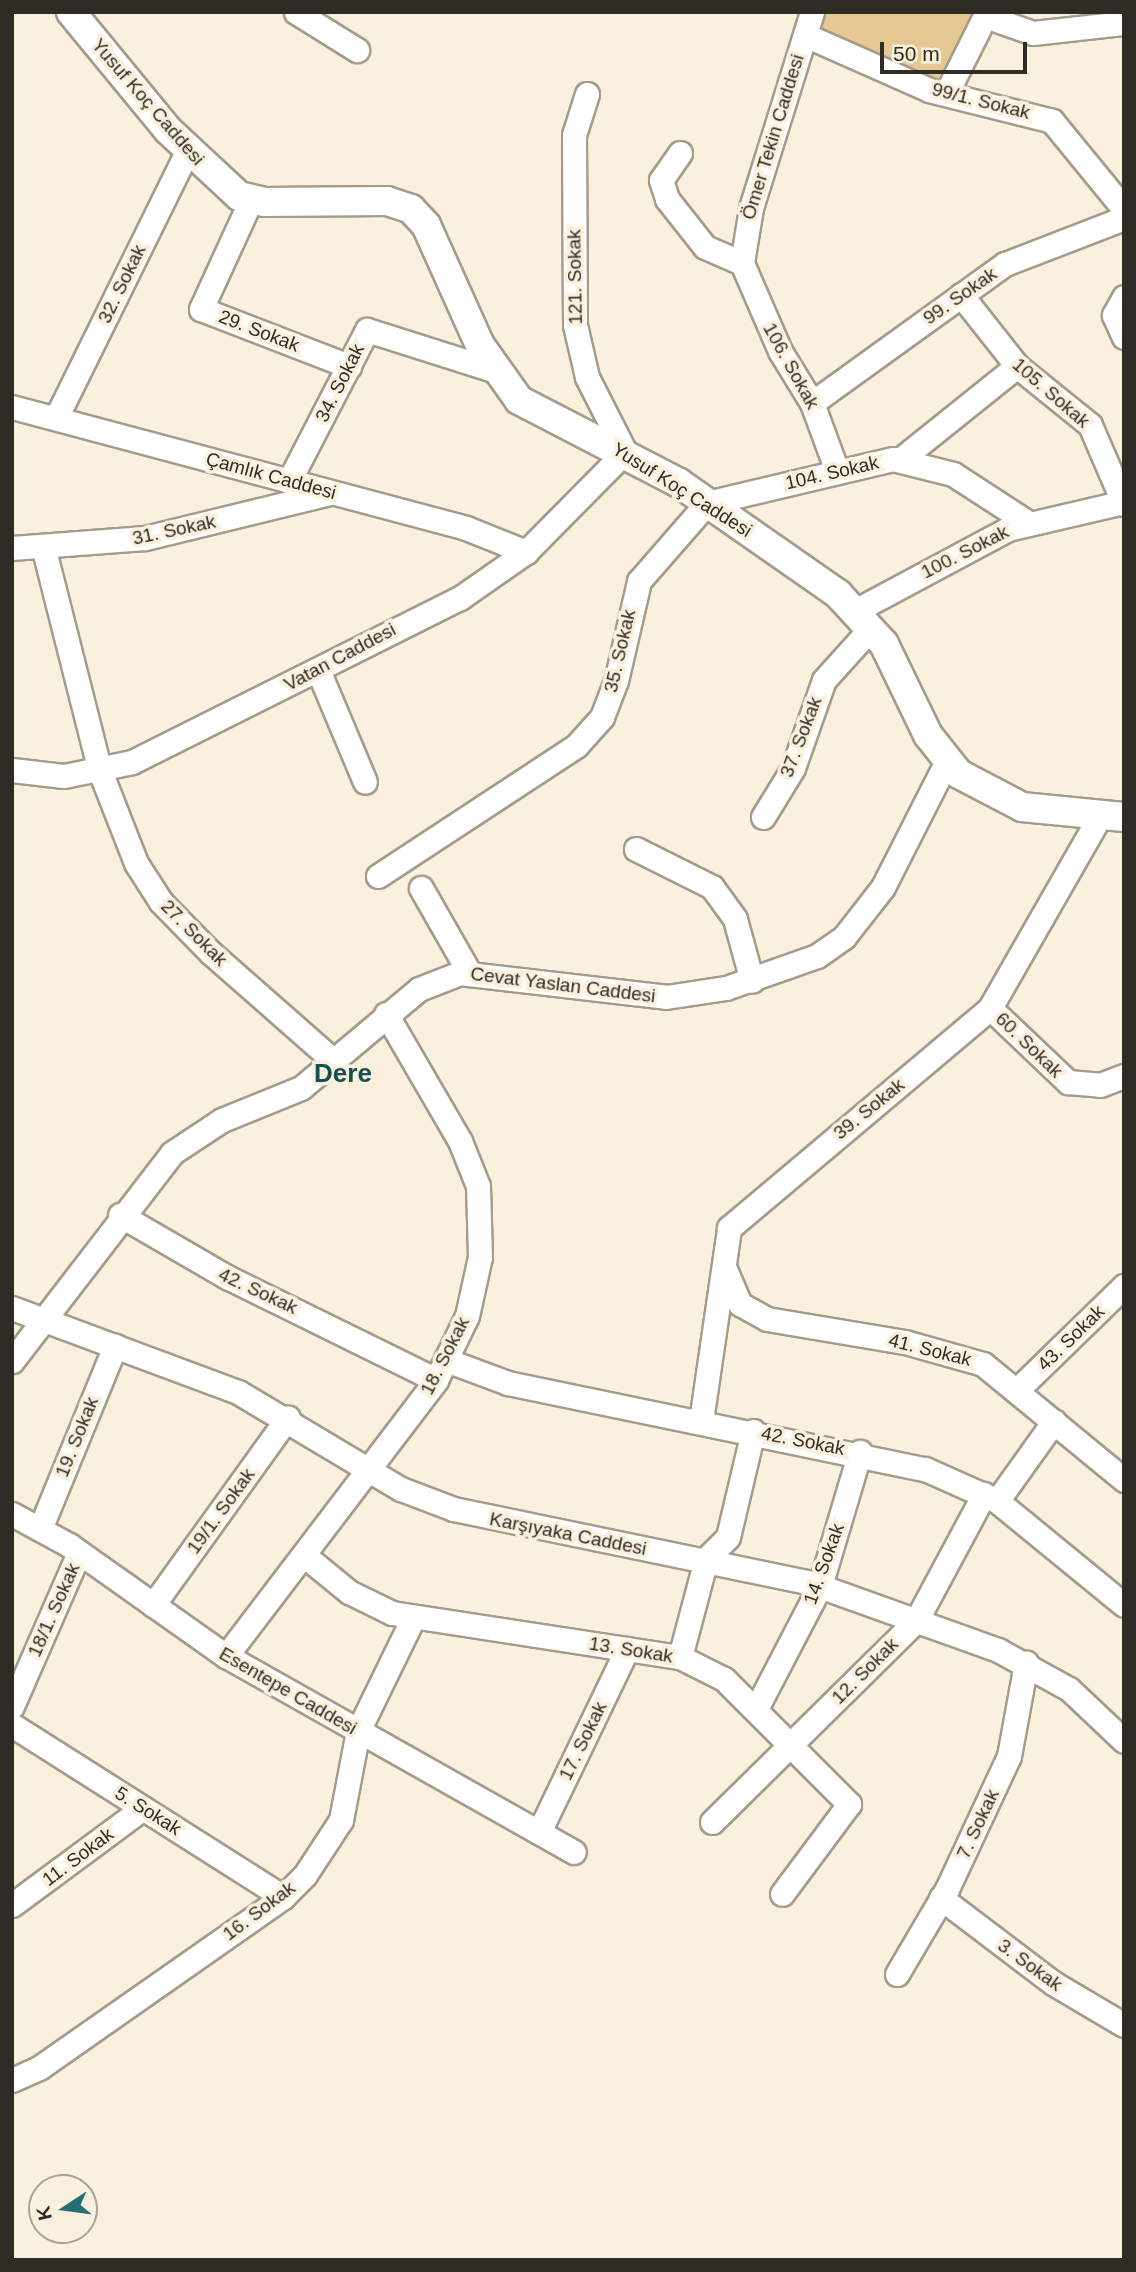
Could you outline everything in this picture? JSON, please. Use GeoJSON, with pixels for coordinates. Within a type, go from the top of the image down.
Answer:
{"type":"FeatureCollection","features":[{"type":"Feature","properties":{"kind":"street","name":"Yusuf Koç Caddesi"},"geometry":{"type":"LineString","coordinates":[[71,12],[188,150],[250,202],[387,201],[411,209],[426,225],[464,316],[496,371],[531,411],[625,452],[707,503],[863,620],[947,761],[1003,801],[1112,817]]}},
{"type":"Feature","properties":{"kind":"street"},"geometry":{"type":"LineString","coordinates":[[296,12],[357,50]]}},
{"type":"Feature","properties":{"kind":"street","name":"Ömer Tekin Caddesi"},"geometry":{"type":"LineString","coordinates":[[742,263],[751,208],[812,12]]}},
{"type":"Feature","properties":{"kind":"street"},"geometry":{"type":"LineString","coordinates":[[946,94],[986,14],[1042,33],[1124,23]]}},
{"type":"Feature","properties":{"kind":"street","name":"99/1. Sokak"},"geometry":{"type":"LineString","coordinates":[[805,35],[946,94],[1061,126],[1124,209]]}},
{"type":"Feature","properties":{"kind":"street","name":"121. Sokak"},"geometry":{"type":"LineString","coordinates":[[587,94],[574,135],[575,325],[587,377],[625,452]]}},
{"type":"Feature","properties":{"kind":"street","name":"32. Sokak"},"geometry":{"type":"LineString","coordinates":[[56,418],[188,150]]}},
{"type":"Feature","properties":{"kind":"street"},"geometry":{"type":"LineString","coordinates":[[680,153],[661,180],[667,199],[705,247],[742,263]]}},
{"type":"Feature","properties":{"kind":"street","name":"29. Sokak"},"geometry":{"type":"LineString","coordinates":[[250,202],[201,309],[349,366]]}},
{"type":"Feature","properties":{"kind":"street","name":"99. Sokak"},"geometry":{"type":"LineString","coordinates":[[812,403],[961,295],[1042,245],[1124,218]]}},
{"type":"Feature","properties":{"kind":"street","name":"106. Sokak"},"geometry":{"type":"LineString","coordinates":[[742,263],[780,351],[812,403],[836,471]]}},
{"type":"Feature","properties":{"kind":"street","name":"105. Sokak"},"geometry":{"type":"LineString","coordinates":[[961,295],[1017,366],[1090,425],[1123,503]]}},
{"type":"Feature","properties":{"kind":"street"},"geometry":{"type":"LineString","coordinates":[[1124,297],[1114,315],[1124,337]]}},
{"type":"Feature","properties":{"kind":"street","name":"34. Sokak"},"geometry":{"type":"LineString","coordinates":[[289,481],[368,330],[496,371]]}},
{"type":"Feature","properties":{"kind":"street"},"geometry":{"type":"LineString","coordinates":[[901,459],[1017,366]]}},
{"type":"Feature","properties":{"kind":"street","name":"Çamlık Caddesi"},"geometry":{"type":"LineString","coordinates":[[12,407],[466,528],[526,552]]}},
{"type":"Feature","properties":{"kind":"street","name":"Vatan Caddesi"},"geometry":{"type":"LineString","coordinates":[[12,770],[64,776],[100,771],[178,741],[460,598],[526,552],[625,452]]}},
{"type":"Feature","properties":{"kind":"street","name":"104. Sokak"},"geometry":{"type":"LineString","coordinates":[[707,503],[836,471],[901,459],[953,474],[1027,522]]}},
{"type":"Feature","properties":{"kind":"street","name":"31. Sokak"},"geometry":{"type":"LineString","coordinates":[[12,548],[44,550],[145,538],[333,492]]}},
{"type":"Feature","properties":{"kind":"street","name":"35. Sokak"},"geometry":{"type":"LineString","coordinates":[[379,876],[576,746],[602,717],[616,681],[639,580],[707,503]]}},
{"type":"Feature","properties":{"kind":"street","name":"100. Sokak"},"geometry":{"type":"LineString","coordinates":[[863,620],[1027,522],[1123,503]]}},
{"type":"Feature","properties":{"kind":"street"},"geometry":{"type":"LineString","coordinates":[[44,550],[100,771]]}},
{"type":"Feature","properties":{"kind":"street","name":"37. Sokak"},"geometry":{"type":"LineString","coordinates":[[763,817],[793,768],[824,680],[863,620]]}},
{"type":"Feature","properties":{"kind":"street"},"geometry":{"type":"LineString","coordinates":[[318,670],[365,782]]}},
{"type":"Feature","properties":{"kind":"street","name":"Cevat Yaslan Caddesi"},"geometry":{"type":"LineString","coordinates":[[12,1361],[41,1318],[120,1216],[194,1136],[301,1088],[419,989],[470,974],[625,996],[666,997],[752,981],[817,956],[844,937],[883,887],[947,761]]}},
{"type":"Feature","properties":{"kind":"street","name":"27. Sokak"},"geometry":{"type":"LineString","coordinates":[[100,771],[112,812],[161,902],[334,1061]]}},
{"type":"Feature","properties":{"kind":"street","name":"39. Sokak"},"geometry":{"type":"LineString","coordinates":[[701,1421],[729,1228],[741,1213],[990,1008],[1112,817]]}},
{"type":"Feature","properties":{"kind":"street"},"geometry":{"type":"LineString","coordinates":[[636,849],[712,887],[735,919],[752,981]]}},
{"type":"Feature","properties":{"kind":"street"},"geometry":{"type":"LineString","coordinates":[[421,888],[470,974]]}},
{"type":"Feature","properties":{"kind":"street","name":"60. Sokak"},"geometry":{"type":"LineString","coordinates":[[990,1008],[1068,1082],[1100,1085],[1124,1076]]}},
{"type":"Feature","properties":{"kind":"street","name":"18. Sokak"},"geometry":{"type":"LineString","coordinates":[[226,1656],[372,1471],[441,1370],[476,1282],[478,1186],[460,1141],[386,1014]]}},
{"type":"Feature","properties":{"kind":"street","name":"42. Sokak"},"geometry":{"type":"LineString","coordinates":[[120,1216],[227,1277],[441,1370],[860,1452],[990,1498],[1124,1605]]}},
{"type":"Feature","properties":{"kind":"street","name":"41. Sokak"},"geometry":{"type":"LineString","coordinates":[[724,1267],[740,1304],[754,1314],[950,1352],[983,1364],[1018,1389],[1124,1480]]}},
{"type":"Feature","properties":{"kind":"street","name":"43. Sokak"},"geometry":{"type":"LineString","coordinates":[[1018,1389],[1124,1286]]}},
{"type":"Feature","properties":{"kind":"street","name":"Karşıyaka Caddesi"},"geometry":{"type":"LineString","coordinates":[[12,1308],[115,1346],[288,1417],[401,1489],[490,1521],[706,1559],[820,1586],[916,1620],[1026,1663],[1069,1689],[1124,1741]]}},
{"type":"Feature","properties":{"kind":"street","name":"19. Sokak"},"geometry":{"type":"LineString","coordinates":[[40,1529],[115,1346]]}},
{"type":"Feature","properties":{"kind":"street","name":"19/1. Sokak"},"geometry":{"type":"LineString","coordinates":[[153,1605],[288,1417]]}},
{"type":"Feature","properties":{"kind":"street","name":"12. Sokak"},"geometry":{"type":"LineString","coordinates":[[712,1822],[916,1620],[990,1498],[1054,1421]]}},
{"type":"Feature","properties":{"kind":"street"},"geometry":{"type":"LineString","coordinates":[[680,1657],[706,1559],[728,1537],[753,1431]]}},
{"type":"Feature","properties":{"kind":"street","name":"14. Sokak"},"geometry":{"type":"LineString","coordinates":[[757,1707],[820,1586],[860,1452]]}},
{"type":"Feature","properties":{"kind":"street","name":"Esentepe Caddesi"},"geometry":{"type":"LineString","coordinates":[[12,1514],[79,1553],[226,1656],[574,1852]]}},
{"type":"Feature","properties":{"kind":"street","name":"18/1. Sokak"},"geometry":{"type":"LineString","coordinates":[[12,1706],[79,1553]]}},
{"type":"Feature","properties":{"kind":"street","name":"13. Sokak"},"geometry":{"type":"LineString","coordinates":[[305,1556],[349,1592],[413,1618],[680,1657],[724,1679],[757,1707],[849,1804],[782,1894]]}},
{"type":"Feature","properties":{"kind":"street","name":"16. Sokak"},"geometry":{"type":"LineString","coordinates":[[12,2080],[40,2068],[284,1897],[328,1847],[341,1820],[358,1731],[413,1618]]}},
{"type":"Feature","properties":{"kind":"street","name":"17. Sokak"},"geometry":{"type":"LineString","coordinates":[[539,1832],[627,1649]]}},
{"type":"Feature","properties":{"kind":"street","name":"7. Sokak"},"geometry":{"type":"LineString","coordinates":[[897,1974],[941,1898],[1009,1756],[1026,1663]]}},
{"type":"Feature","properties":{"kind":"street","name":"5. Sokak"},"geometry":{"type":"LineString","coordinates":[[12,1725],[284,1897]]}},
{"type":"Feature","properties":{"kind":"street","name":"11. Sokak"},"geometry":{"type":"LineString","coordinates":[[12,1905],[143,1808]]}},
{"type":"Feature","properties":{"kind":"street","name":"3. Sokak"},"geometry":{"type":"LineString","coordinates":[[941,1898],[1053,1983],[1124,2025]]}},
{"type":"Feature","properties":{"kind":"shaded area"},"geometry":{"type":"Polygon","coordinates":[[[821,12],[974,12],[934,86],[814,27],[821,12]]]}},
{"type":"Feature","properties":{"kind":"district","name":"Dere"},"geometry":{"type":"Point","coordinates":[343,1074]}}]}
